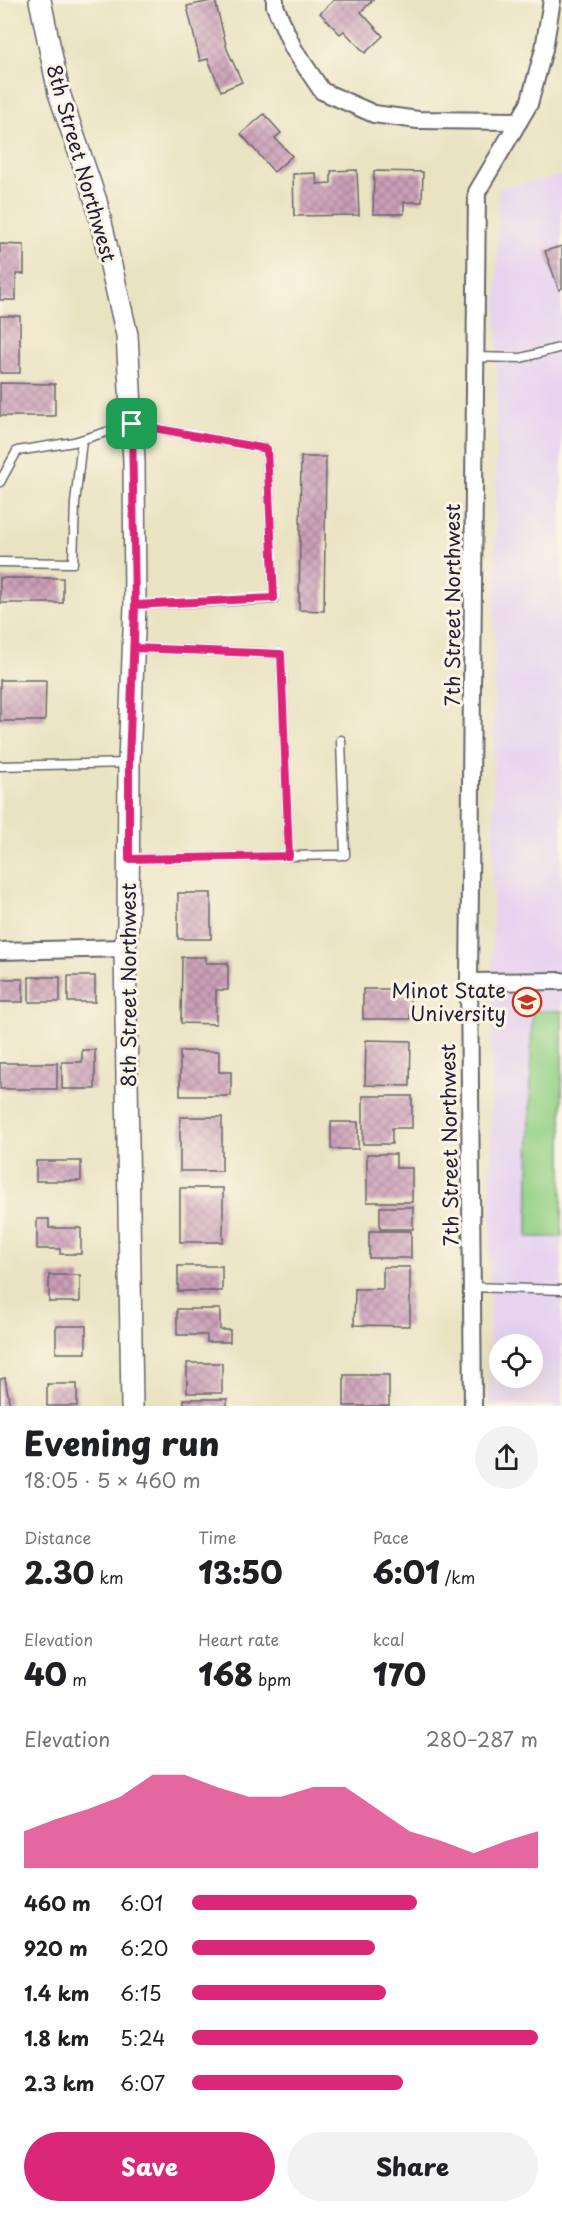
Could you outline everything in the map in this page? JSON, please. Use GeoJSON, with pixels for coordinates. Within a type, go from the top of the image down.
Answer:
{"type":"FeatureCollection","features":[{"type":"Feature","properties":{"kind":"street","name":"8th Street Northwest"},"geometry":{"type":"LineString","coordinates":[[40,0],[59,93],[96,201],[127,335],[132,424],[135,605],[125,948],[132,1406]]}},
{"type":"Feature","properties":{"kind":"street"},"geometry":{"type":"LineString","coordinates":[[275,0],[275,6],[293,48],[322,91],[374,114],[418,120],[519,121]]}},
{"type":"Feature","properties":{"kind":"street","name":"7th Street Northwest"},"geometry":{"type":"LineString","coordinates":[[473,1406],[469,982],[477,192],[529,104],[544,49],[552,0]]}},
{"type":"Feature","properties":{"kind":"street"},"geometry":{"type":"LineString","coordinates":[[0,951],[125,948]]}},
{"type":"Feature","properties":{"kind":"street"},"geometry":{"type":"LineString","coordinates":[[469,982],[562,981]]}},
{"type":"Feature","properties":{"kind":"lane"},"geometry":{"type":"LineString","coordinates":[[475,357],[521,358],[562,347]]}},
{"type":"Feature","properties":{"kind":"lane"},"geometry":{"type":"LineString","coordinates":[[0,482],[17,451],[82,440],[132,424],[267,449],[274,598],[135,605]]}},
{"type":"Feature","properties":{"kind":"lane"},"geometry":{"type":"LineString","coordinates":[[0,562],[73,564],[75,503],[82,440]]}},
{"type":"Feature","properties":{"kind":"lane"},"geometry":{"type":"LineString","coordinates":[[134,648],[281,654],[289,856]]}},
{"type":"Feature","properties":{"kind":"lane"},"geometry":{"type":"LineString","coordinates":[[129,859],[345,855],[341,740]]}},
{"type":"Feature","properties":{"kind":"lane"},"geometry":{"type":"LineString","coordinates":[[0,766],[129,763]]}},
{"type":"Feature","properties":{"kind":"lane"},"geometry":{"type":"LineString","coordinates":[[472,1287],[562,1290]]}},
{"type":"Feature","properties":{"kind":"shaded area","name":"Minot State University"},"geometry":{"type":"Polygon","coordinates":[[[562,176],[562,1406],[489,1406],[489,1388],[543,1388],[543,1334],[490,1334],[498,188],[562,176]]]}},
{"type":"Feature","properties":{"kind":"green space"},"geometry":{"type":"Polygon","coordinates":[[[532,1011],[562,1011],[562,1237],[528,1237],[532,1011]]]}},
{"type":"Feature","properties":{"kind":"building"},"geometry":{"type":"Polygon","coordinates":[[[215,0],[227,49],[242,82],[221,91],[208,59],[200,61],[187,6],[215,0]]]}},
{"type":"Feature","properties":{"kind":"building"},"geometry":{"type":"Polygon","coordinates":[[[334,0],[373,0],[361,12],[383,36],[365,53],[344,31],[340,34],[320,13],[334,0]]]}},
{"type":"Feature","properties":{"kind":"building"},"geometry":{"type":"Polygon","coordinates":[[[264,114],[281,133],[275,138],[292,156],[274,172],[241,134],[264,114]]]}},
{"type":"Feature","properties":{"kind":"building"},"geometry":{"type":"Polygon","coordinates":[[[357,170],[359,215],[294,216],[293,174],[316,173],[317,184],[331,183],[331,171],[357,170]]]}},
{"type":"Feature","properties":{"kind":"building"},"geometry":{"type":"Polygon","coordinates":[[[374,171],[423,172],[422,202],[404,202],[404,214],[373,214],[374,171]]]}},
{"type":"Feature","properties":{"kind":"building"},"geometry":{"type":"Polygon","coordinates":[[[0,244],[24,245],[24,274],[16,274],[16,300],[0,300],[0,244]]]}},
{"type":"Feature","properties":{"kind":"building"},"geometry":{"type":"Polygon","coordinates":[[[562,246],[562,288],[559,290],[545,251],[562,246]]]}},
{"type":"Feature","properties":{"kind":"building"},"geometry":{"type":"Polygon","coordinates":[[[0,316],[20,316],[20,373],[0,373],[0,316]]]}},
{"type":"Feature","properties":{"kind":"building"},"geometry":{"type":"Polygon","coordinates":[[[0,383],[55,384],[55,416],[0,416],[0,383]]]}},
{"type":"Feature","properties":{"kind":"building"},"geometry":{"type":"Polygon","coordinates":[[[301,457],[326,457],[324,611],[299,610],[301,457]]]}},
{"type":"Feature","properties":{"kind":"building"},"geometry":{"type":"Polygon","coordinates":[[[0,578],[63,578],[63,603],[0,603],[0,578]]]}},
{"type":"Feature","properties":{"kind":"building"},"geometry":{"type":"Polygon","coordinates":[[[0,680],[46,680],[45,721],[0,721],[0,680]]]}},
{"type":"Feature","properties":{"kind":"building"},"geometry":{"type":"Polygon","coordinates":[[[178,893],[211,893],[211,939],[178,939],[178,893]]]}},
{"type":"Feature","properties":{"kind":"building"},"geometry":{"type":"Polygon","coordinates":[[[182,957],[206,957],[206,963],[228,963],[228,990],[216,990],[216,1024],[181,1023],[182,957]]]}},
{"type":"Feature","properties":{"kind":"building"},"geometry":{"type":"Polygon","coordinates":[[[68,976],[95,976],[95,1002],[68,1002],[68,976]]]}},
{"type":"Feature","properties":{"kind":"building"},"geometry":{"type":"Polygon","coordinates":[[[29,977],[60,977],[60,1002],[29,1002],[29,977]]]}},
{"type":"Feature","properties":{"kind":"building"},"geometry":{"type":"Polygon","coordinates":[[[0,979],[23,979],[23,1002],[0,1002],[0,979]]]}},
{"type":"Feature","properties":{"kind":"building"},"geometry":{"type":"Polygon","coordinates":[[[363,989],[410,989],[410,1019],[363,1019],[363,989]]]}},
{"type":"Feature","properties":{"kind":"building"},"geometry":{"type":"Polygon","coordinates":[[[366,1040],[411,1041],[410,1086],[365,1085],[366,1040]]]}},
{"type":"Feature","properties":{"kind":"building"},"geometry":{"type":"Polygon","coordinates":[[[82,1050],[95,1050],[95,1089],[62,1089],[62,1062],[82,1062],[82,1050]]]}},
{"type":"Feature","properties":{"kind":"building"},"geometry":{"type":"Polygon","coordinates":[[[180,1051],[219,1051],[219,1072],[231,1072],[231,1096],[180,1096],[180,1051]]]}},
{"type":"Feature","properties":{"kind":"building"},"geometry":{"type":"Polygon","coordinates":[[[0,1063],[57,1063],[57,1089],[0,1089],[0,1063]]]}},
{"type":"Feature","properties":{"kind":"building"},"geometry":{"type":"Polygon","coordinates":[[[363,1096],[412,1096],[412,1128],[392,1128],[392,1144],[363,1144],[363,1096]]]}},
{"type":"Feature","properties":{"kind":"building"},"geometry":{"type":"Polygon","coordinates":[[[180,1117],[222,1117],[222,1171],[180,1171],[180,1117]]]}},
{"type":"Feature","properties":{"kind":"building"},"geometry":{"type":"Polygon","coordinates":[[[331,1122],[358,1122],[358,1149],[331,1149],[331,1122]]]}},
{"type":"Feature","properties":{"kind":"building"},"geometry":{"type":"Polygon","coordinates":[[[367,1154],[396,1154],[396,1168],[412,1168],[412,1202],[367,1202],[367,1154]]]}},
{"type":"Feature","properties":{"kind":"building"},"geometry":{"type":"Polygon","coordinates":[[[36,1161],[81,1161],[81,1181],[36,1181],[36,1161]]]}},
{"type":"Feature","properties":{"kind":"building"},"geometry":{"type":"Polygon","coordinates":[[[180,1188],[223,1188],[223,1242],[180,1242],[180,1188]]]}},
{"type":"Feature","properties":{"kind":"building"},"geometry":{"type":"Polygon","coordinates":[[[380,1207],[413,1207],[413,1229],[380,1229],[380,1207]]]}},
{"type":"Feature","properties":{"kind":"building"},"geometry":{"type":"Polygon","coordinates":[[[37,1219],[49,1219],[49,1228],[81,1228],[81,1254],[60,1254],[60,1249],[37,1249],[37,1219]]]}},
{"type":"Feature","properties":{"kind":"building"},"geometry":{"type":"Polygon","coordinates":[[[369,1231],[411,1231],[411,1258],[369,1258],[369,1231]]]}},
{"type":"Feature","properties":{"kind":"building"},"geometry":{"type":"Polygon","coordinates":[[[178,1266],[222,1266],[222,1291],[178,1291],[178,1266]]]}},
{"type":"Feature","properties":{"kind":"building"},"geometry":{"type":"Polygon","coordinates":[[[383,1267],[410,1267],[410,1326],[354,1325],[355,1289],[383,1289],[383,1267]]]}},
{"type":"Feature","properties":{"kind":"building"},"geometry":{"type":"Polygon","coordinates":[[[49,1275],[80,1275],[80,1302],[49,1302],[49,1275]]]}},
{"type":"Feature","properties":{"kind":"building"},"geometry":{"type":"Polygon","coordinates":[[[177,1309],[220,1309],[220,1330],[230,1330],[230,1342],[207,1342],[207,1335],[177,1335],[177,1309]]]}},
{"type":"Feature","properties":{"kind":"building"},"geometry":{"type":"Polygon","coordinates":[[[56,1326],[86,1326],[86,1353],[56,1353],[56,1326]]]}},
{"type":"Feature","properties":{"kind":"building"},"geometry":{"type":"Polygon","coordinates":[[[187,1363],[222,1363],[222,1393],[187,1393],[187,1363]]]}},
{"type":"Feature","properties":{"kind":"building"},"geometry":{"type":"Polygon","coordinates":[[[344,1375],[389,1375],[389,1406],[344,1406],[344,1375]]]}},
{"type":"Feature","properties":{"kind":"building"},"geometry":{"type":"Polygon","coordinates":[[[5,1378],[10,1406],[0,1406],[0,1379],[5,1378]]]}},
{"type":"Feature","properties":{"kind":"building"},"geometry":{"type":"Polygon","coordinates":[[[47,1384],[77,1384],[77,1406],[47,1406],[47,1384]]]}},
{"type":"Feature","properties":{"kind":"building"},"geometry":{"type":"Polygon","coordinates":[[[184,1399],[227,1399],[227,1406],[184,1406],[184,1399]]]}},
{"type":"Feature","properties":{"kind":"place","name":"Minot State University"},"geometry":{"type":"Point","coordinates":[527,1002]}},
{"type":"Feature","properties":{"kind":"route"},"geometry":{"type":"LineString","coordinates":[[132,424],[135,605],[129,763],[129,859],[289,856],[281,654],[134,648],[135,605],[274,598],[267,449],[132,424]]}}]}
